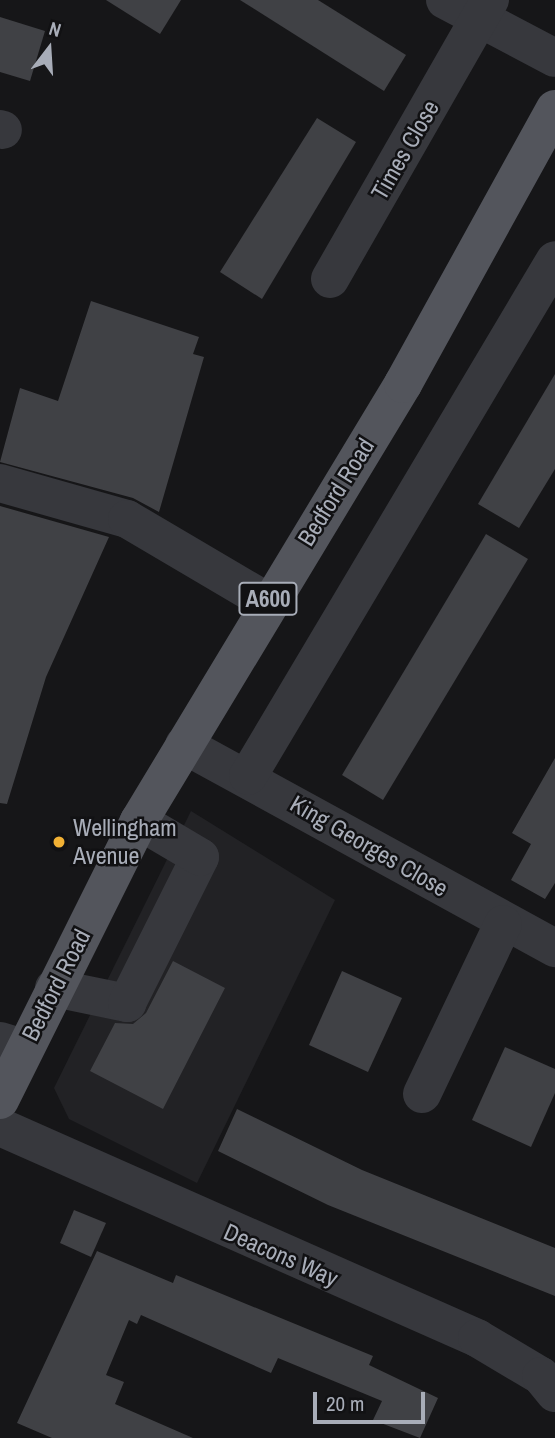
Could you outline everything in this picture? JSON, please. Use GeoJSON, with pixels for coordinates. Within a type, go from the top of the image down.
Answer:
{"type":"FeatureCollection","features":[{"type":"Feature","properties":{"kind":"main road","name":"Bedford Road"},"geometry":{"type":"LineString","coordinates":[[0,1100],[12,1045],[54,988],[139,821],[266,601],[403,384],[555,109]]}},
{"type":"Feature","properties":{"kind":"street"},"geometry":{"type":"LineString","coordinates":[[445,0],[485,11],[555,58]]}},
{"type":"Feature","properties":{"kind":"street","name":"Times Close"},"geometry":{"type":"LineString","coordinates":[[330,279],[485,11]]}},
{"type":"Feature","properties":{"kind":"street"},"geometry":{"type":"LineString","coordinates":[[248,776],[555,260]]}},
{"type":"Feature","properties":{"kind":"street"},"geometry":{"type":"LineString","coordinates":[[0,483],[127,519],[266,601]]}},
{"type":"Feature","properties":{"kind":"street","name":"King Georges Close"},"geometry":{"type":"LineString","coordinates":[[184,745],[248,776],[503,924],[555,948]]}},
{"type":"Feature","properties":{"kind":"street"},"geometry":{"type":"LineString","coordinates":[[54,988],[127,1003],[200,857],[139,821]]}},
{"type":"Feature","properties":{"kind":"street"},"geometry":{"type":"LineString","coordinates":[[422,1094],[503,924]]}},
{"type":"Feature","properties":{"kind":"street","name":"Deacons Way"},"geometry":{"type":"LineString","coordinates":[[0,1127],[477,1338],[541,1376],[555,1393]]}},
{"type":"Feature","properties":{"kind":"shaded area"},"geometry":{"type":"Polygon","coordinates":[[[191,811],[335,900],[197,1183],[69,1119],[54,1088],[191,811]]]}},
{"type":"Feature","properties":{"kind":"building"},"geometry":{"type":"Polygon","coordinates":[[[106,0],[181,0],[160,34],[106,0]]]}},
{"type":"Feature","properties":{"kind":"building"},"geometry":{"type":"Polygon","coordinates":[[[240,0],[318,0],[406,55],[384,91],[240,0]]]}},
{"type":"Feature","properties":{"kind":"building"},"geometry":{"type":"Polygon","coordinates":[[[0,17],[45,31],[30,81],[0,72],[0,17]]]}},
{"type":"Feature","properties":{"kind":"building"},"geometry":{"type":"Polygon","coordinates":[[[317,118],[356,142],[262,299],[220,272],[317,118]]]}},
{"type":"Feature","properties":{"kind":"building"},"geometry":{"type":"Polygon","coordinates":[[[91,301],[199,337],[193,354],[204,357],[159,512],[133,498],[0,462],[20,388],[58,401],[91,301]]]}},
{"type":"Feature","properties":{"kind":"building"},"geometry":{"type":"Polygon","coordinates":[[[555,374],[555,469],[519,528],[478,504],[555,374]]]}},
{"type":"Feature","properties":{"kind":"building"},"geometry":{"type":"Polygon","coordinates":[[[0,506],[109,537],[46,677],[7,804],[0,803],[0,506]]]}},
{"type":"Feature","properties":{"kind":"building"},"geometry":{"type":"Polygon","coordinates":[[[486,534],[528,559],[383,800],[342,775],[486,534]]]}},
{"type":"Feature","properties":{"kind":"building"},"geometry":{"type":"Polygon","coordinates":[[[555,758],[555,883],[545,899],[511,880],[531,844],[512,833],[555,758]]]}},
{"type":"Feature","properties":{"kind":"building"},"geometry":{"type":"Polygon","coordinates":[[[173,961],[225,988],[163,1109],[90,1071],[115,1023],[133,1024],[146,1013],[173,961]]]}},
{"type":"Feature","properties":{"kind":"building"},"geometry":{"type":"Polygon","coordinates":[[[342,971],[402,998],[368,1072],[309,1045],[342,971]]]}},
{"type":"Feature","properties":{"kind":"building"},"geometry":{"type":"Polygon","coordinates":[[[505,1047],[555,1069],[555,1093],[531,1147],[472,1120],[505,1047]]]}},
{"type":"Feature","properties":{"kind":"building"},"geometry":{"type":"Polygon","coordinates":[[[237,1109],[362,1170],[555,1248],[555,1296],[328,1205],[218,1151],[237,1109]]]}},
{"type":"Feature","properties":{"kind":"building"},"geometry":{"type":"Polygon","coordinates":[[[74,1210],[106,1223],[91,1257],[60,1243],[74,1210]]]}},
{"type":"Feature","properties":{"kind":"building"},"geometry":{"type":"Polygon","coordinates":[[[97,1251],[173,1283],[176,1275],[373,1356],[369,1365],[438,1398],[420,1438],[373,1420],[382,1401],[278,1358],[271,1373],[141,1315],[137,1324],[129,1320],[106,1375],[124,1382],[115,1404],[193,1438],[52,1438],[17,1423],[97,1251]]]}},
{"type":"Feature","properties":{"kind":"place","name":"Wellingham Avenue"},"geometry":{"type":"Point","coordinates":[59,842]}}]}
